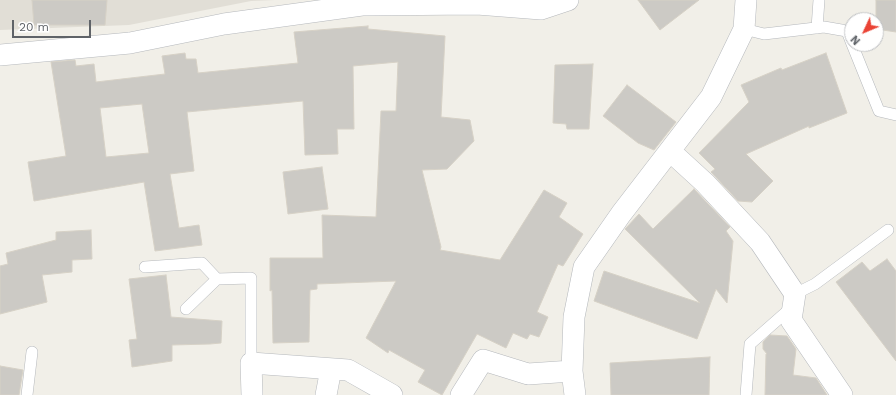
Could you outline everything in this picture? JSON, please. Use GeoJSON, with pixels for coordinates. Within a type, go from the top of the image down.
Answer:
{"type":"FeatureCollection","features":[{"type":"Feature","properties":{"kind":"street"},"geometry":{"type":"LineString","coordinates":[[0,55],[130,42],[224,24],[362,5],[477,4],[541,9],[568,0]]}},
{"type":"Feature","properties":{"kind":"street"},"geometry":{"type":"LineString","coordinates":[[575,395],[572,372],[574,317],[584,268],[621,214],[711,97],[744,29],[746,0]]}},
{"type":"Feature","properties":{"kind":"street"},"geometry":{"type":"LineString","coordinates":[[670,151],[704,183],[760,242],[794,300],[791,320],[842,395]]}},
{"type":"Feature","properties":{"kind":"street"},"geometry":{"type":"LineString","coordinates":[[461,395],[484,360],[528,374],[572,372]]}},
{"type":"Feature","properties":{"kind":"street"},"geometry":{"type":"LineString","coordinates":[[252,395],[251,363],[348,370],[392,395]]}},
{"type":"Feature","properties":{"kind":"street"},"geometry":{"type":"LineString","coordinates":[[326,395],[331,369]]}},
{"type":"Feature","properties":{"kind":"lane"},"geometry":{"type":"LineString","coordinates":[[817,28],[819,0]]}},
{"type":"Feature","properties":{"kind":"lane"},"geometry":{"type":"LineString","coordinates":[[744,29],[764,34],[824,27],[844,30]]}},
{"type":"Feature","properties":{"kind":"lane"},"geometry":{"type":"LineString","coordinates":[[855,52],[879,111],[896,115]]}},
{"type":"Feature","properties":{"kind":"lane"},"geometry":{"type":"LineString","coordinates":[[746,395],[750,344],[794,300],[888,230]]}},
{"type":"Feature","properties":{"kind":"lane"},"geometry":{"type":"LineString","coordinates":[[145,267],[202,263],[217,279]]}},
{"type":"Feature","properties":{"kind":"lane"},"geometry":{"type":"LineString","coordinates":[[186,309],[217,279],[251,278],[251,363]]}},
{"type":"Feature","properties":{"kind":"lane"},"geometry":{"type":"LineString","coordinates":[[27,395],[32,352]]}},
{"type":"Feature","properties":{"kind":"shaded area"},"geometry":{"type":"Polygon","coordinates":[[[0,0],[275,0],[251,1],[129,25],[0,30],[0,0]]]}},
{"type":"Feature","properties":{"kind":"building"},"geometry":{"type":"Polygon","coordinates":[[[32,0],[107,0],[105,25],[34,25],[32,0]]]}},
{"type":"Feature","properties":{"kind":"building"},"geometry":{"type":"Polygon","coordinates":[[[638,0],[699,0],[660,30],[638,0]]]}},
{"type":"Feature","properties":{"kind":"building"},"geometry":{"type":"Polygon","coordinates":[[[876,0],[896,0],[896,32],[884,30],[884,12],[876,12],[876,0]]]}},
{"type":"Feature","properties":{"kind":"building"},"geometry":{"type":"Polygon","coordinates":[[[368,26],[368,29],[445,36],[441,117],[470,120],[474,141],[447,169],[422,170],[441,247],[440,250],[500,260],[544,190],[567,203],[559,217],[583,234],[563,266],[558,264],[537,312],[548,317],[539,337],[530,334],[527,339],[513,333],[506,348],[477,334],[442,395],[418,382],[425,370],[389,350],[388,353],[366,338],[396,281],[317,284],[317,289],[310,290],[309,342],[273,343],[270,258],[323,258],[322,215],[376,217],[381,111],[396,111],[398,62],[353,66],[354,129],[337,129],[338,154],[305,155],[303,101],[187,112],[194,171],[170,174],[179,228],[199,225],[202,245],[155,251],[144,182],[34,201],[28,162],[66,156],[51,62],[75,60],[76,66],[94,64],[96,82],[165,74],[162,56],[185,53],[186,59],[196,59],[198,73],[298,63],[294,32],[368,26]],[[142,104],[100,108],[106,157],[149,153],[142,104]]]}},
{"type":"Feature","properties":{"kind":"building"},"geometry":{"type":"Polygon","coordinates":[[[826,53],[847,113],[809,128],[809,126],[746,154],[773,181],[752,202],[738,201],[711,172],[715,169],[699,153],[749,102],[741,85],[781,68],[782,70],[826,53]]]}},
{"type":"Feature","properties":{"kind":"building"},"geometry":{"type":"Polygon","coordinates":[[[593,64],[589,129],[567,129],[566,124],[553,123],[555,65],[593,64]]]}},
{"type":"Feature","properties":{"kind":"building"},"geometry":{"type":"Polygon","coordinates":[[[627,85],[676,122],[654,150],[638,143],[603,116],[627,85]]]}},
{"type":"Feature","properties":{"kind":"building"},"geometry":{"type":"Polygon","coordinates":[[[322,167],[328,209],[288,214],[283,172],[322,167]]]}},
{"type":"Feature","properties":{"kind":"building"},"geometry":{"type":"Polygon","coordinates":[[[694,189],[730,227],[726,231],[733,241],[727,303],[716,289],[697,339],[594,301],[604,271],[700,303],[625,229],[639,214],[653,229],[694,189]]]}},
{"type":"Feature","properties":{"kind":"building"},"geometry":{"type":"Polygon","coordinates":[[[91,230],[92,259],[72,260],[72,272],[42,275],[47,302],[0,314],[0,266],[8,264],[6,253],[56,240],[56,232],[91,230]]]}},
{"type":"Feature","properties":{"kind":"building"},"geometry":{"type":"Polygon","coordinates":[[[887,259],[896,271],[896,361],[836,282],[862,262],[870,271],[887,259]]]}},
{"type":"Feature","properties":{"kind":"building"},"geometry":{"type":"Polygon","coordinates":[[[166,275],[171,317],[222,321],[221,343],[172,345],[172,361],[132,367],[129,340],[137,339],[129,279],[166,275]]]}},
{"type":"Feature","properties":{"kind":"building"},"geometry":{"type":"Polygon","coordinates":[[[770,335],[787,336],[796,349],[793,375],[816,378],[827,395],[765,395],[767,354],[763,349],[763,342],[770,335]]]}},
{"type":"Feature","properties":{"kind":"building"},"geometry":{"type":"Polygon","coordinates":[[[710,357],[709,395],[611,395],[610,363],[710,357]]]}},
{"type":"Feature","properties":{"kind":"building"},"geometry":{"type":"Polygon","coordinates":[[[0,366],[23,370],[19,395],[0,395],[0,366]]]}}]}
